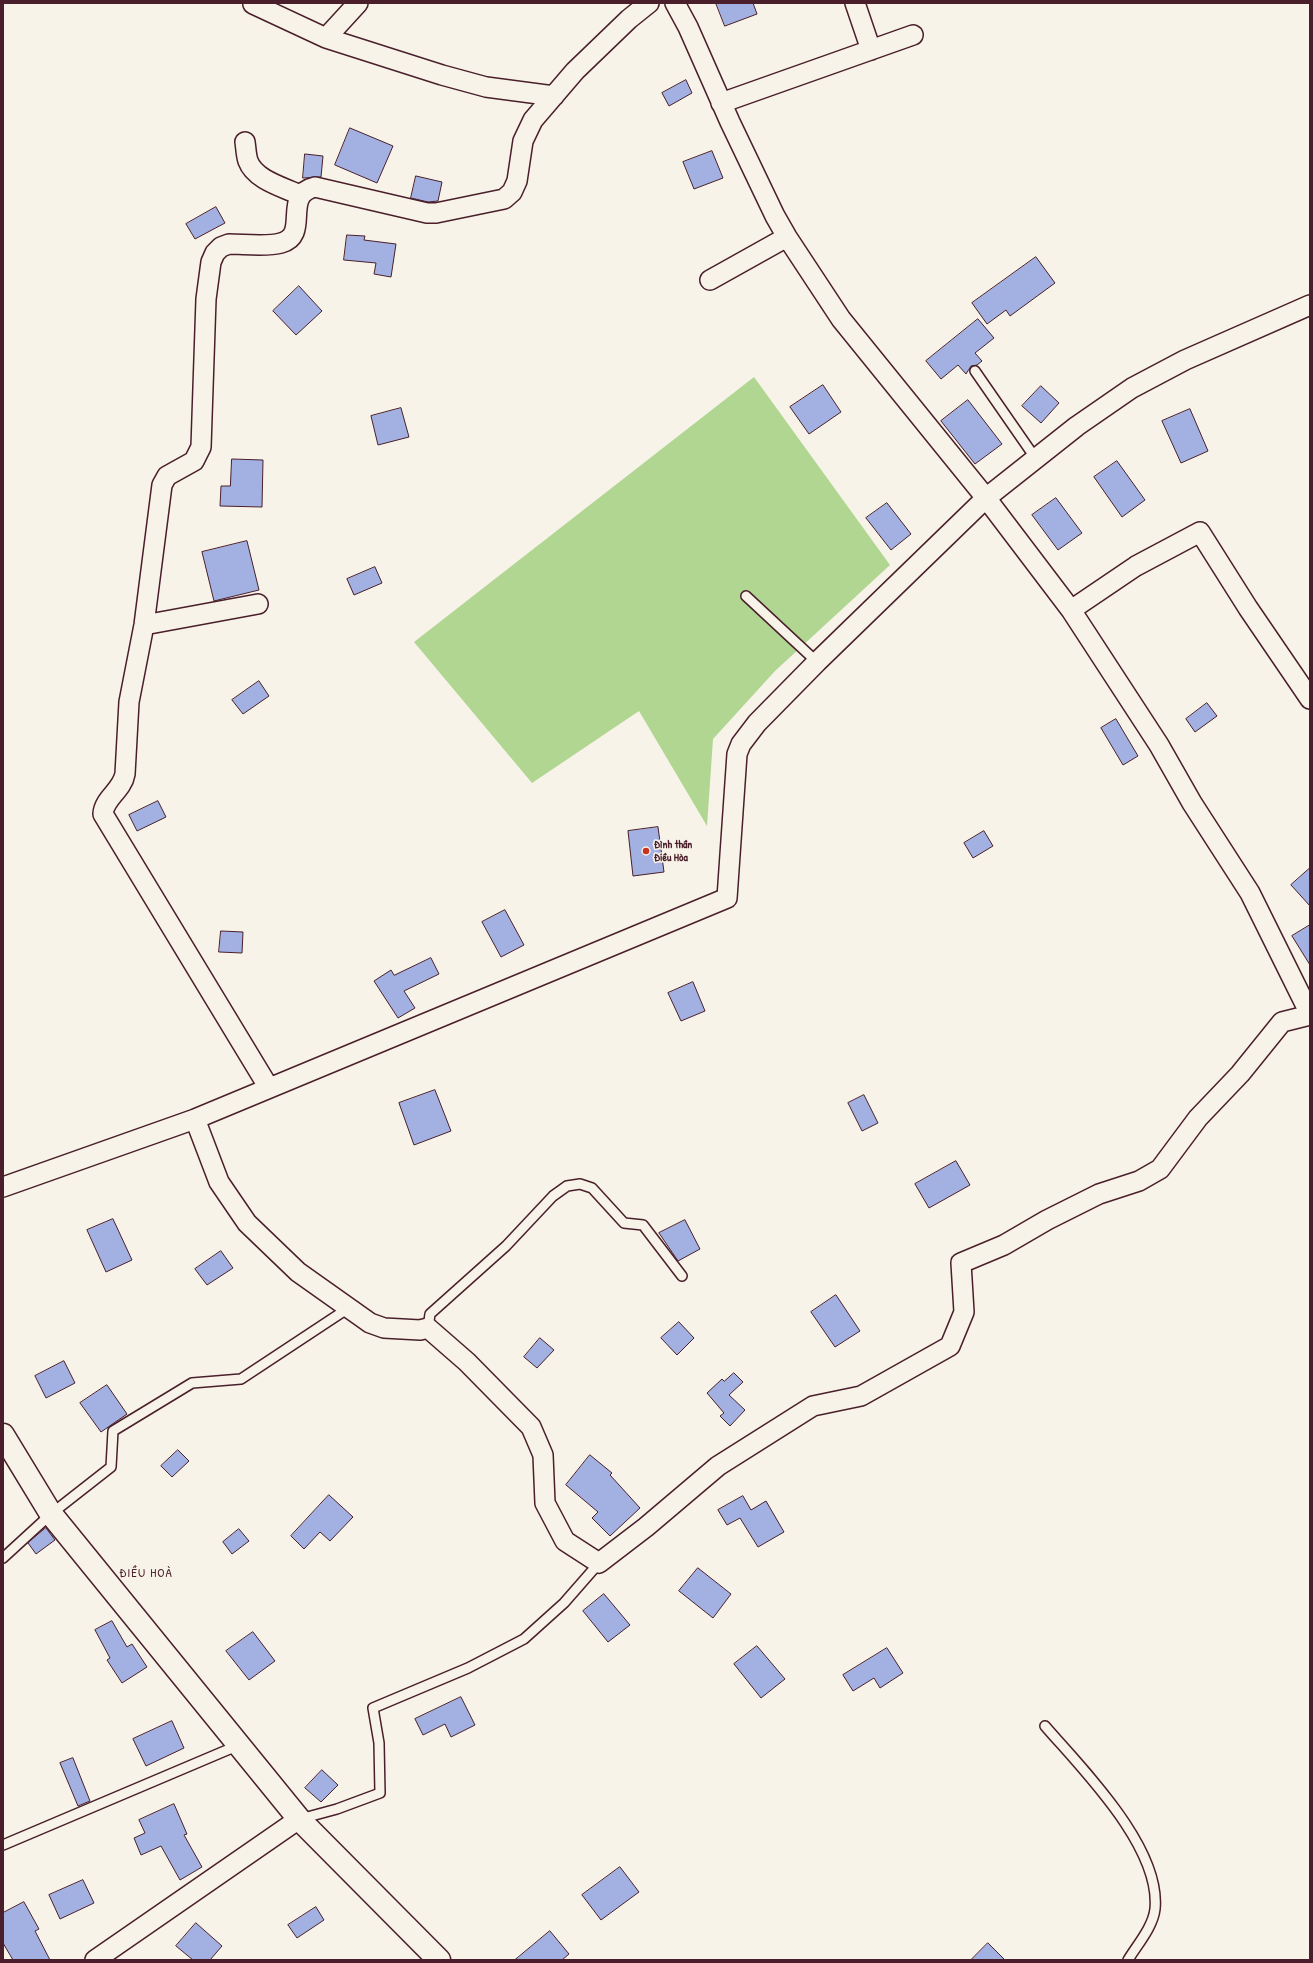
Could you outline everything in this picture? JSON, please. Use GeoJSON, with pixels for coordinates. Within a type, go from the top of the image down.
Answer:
{"type":"FeatureCollection","features":[{"type":"Feature","properties":{"kind":"street"},"geometry":{"type":"LineString","coordinates":[[326,38],[358,3]]}},
{"type":"Feature","properties":{"kind":"street"},"geometry":{"type":"LineString","coordinates":[[269,1088],[103,814],[104,808],[108,801],[124,783],[129,702],[144,625],[162,485],[167,476],[194,461],[201,447],[206,299],[212,262],[215,253],[222,247],[229,244],[276,244],[290,239],[295,230],[300,195],[306,189],[315,187],[427,213],[436,213],[504,199],[512,192],[517,182],[523,141],[533,120],[581,65],[629,19],[649,3]]}},
{"type":"Feature","properties":{"kind":"street"},"geometry":{"type":"LineString","coordinates":[[195,1119],[219,1182],[247,1224],[298,1272],[350,1307],[370,1323],[384,1328],[420,1330],[428,1328],[467,1362],[531,1426],[543,1455],[545,1503],[565,1540],[599,1563],[646,1527],[718,1466],[813,1406],[861,1396],[950,1346],[964,1312],[961,1264],[1004,1245],[1047,1220],[1099,1194],[1139,1181],[1160,1169],[1198,1118],[1240,1074],[1282,1022],[1310,1015],[1250,893],[1192,803],[1159,745],[1071,610],[986,498],[841,319],[787,237],[774,216],[721,103],[688,26],[675,3]]}},
{"type":"Feature","properties":{"kind":"street"},"geometry":{"type":"LineString","coordinates":[[855,3],[871,50]]}},
{"type":"Feature","properties":{"kind":"street"},"geometry":{"type":"LineString","coordinates":[[253,4],[326,38],[442,75],[486,87],[554,96]]}},
{"type":"Feature","properties":{"kind":"street"},"geometry":{"type":"LineString","coordinates":[[721,103],[913,35]]}},
{"type":"Feature","properties":{"kind":"street"},"geometry":{"type":"LineString","coordinates":[[245,142],[248,161],[255,172],[263,178],[300,195]]}},
{"type":"Feature","properties":{"kind":"street"},"geometry":{"type":"LineString","coordinates":[[710,280],[787,237]]}},
{"type":"Feature","properties":{"kind":"street"},"geometry":{"type":"LineString","coordinates":[[3,1187],[195,1119],[727,898],[737,754],[741,744],[757,723],[817,662],[986,498],[1077,426],[1132,388],[1185,360],[1310,305]]}},
{"type":"Feature","properties":{"kind":"street"},"geometry":{"type":"LineString","coordinates":[[1071,610],[1136,566],[1200,532],[1248,608],[1310,699]]}},
{"type":"Feature","properties":{"kind":"street"},"geometry":{"type":"LineString","coordinates":[[144,625],[258,604]]}},
{"type":"Feature","properties":{"kind":"street"},"geometry":{"type":"LineString","coordinates":[[3,1435],[51,1514],[299,1819],[439,1960]]}},
{"type":"Feature","properties":{"kind":"street"},"geometry":{"type":"LineString","coordinates":[[95,1960],[299,1819]]}},
{"type":"Feature","properties":{"kind":"lane"},"geometry":{"type":"LineString","coordinates":[[975,371],[1036,458]]}},
{"type":"Feature","properties":{"kind":"lane"},"geometry":{"type":"LineString","coordinates":[[746,596],[817,662]]}},
{"type":"Feature","properties":{"kind":"lane"},"geometry":{"type":"LineString","coordinates":[[428,1328],[430,1314],[506,1246],[553,1196],[567,1186],[573,1184],[585,1185],[592,1188],[624,1223],[643,1225],[682,1276]]}},
{"type":"Feature","properties":{"kind":"lane"},"geometry":{"type":"LineString","coordinates":[[3,1558],[51,1514],[111,1468],[113,1431],[192,1383],[241,1379],[350,1307]]}},
{"type":"Feature","properties":{"kind":"lane"},"geometry":{"type":"LineString","coordinates":[[299,1819],[337,1809],[380,1793],[379,1743],[373,1708],[461,1671],[524,1639],[564,1603],[599,1563]]}},
{"type":"Feature","properties":{"kind":"lane"},"geometry":{"type":"LineString","coordinates":[[1044,1726],[1098,1787],[1140,1845],[1148,1863],[1154,1892],[1155,1910],[1146,1932],[1128,1960]]}},
{"type":"Feature","properties":{"kind":"lane"},"geometry":{"type":"LineString","coordinates":[[3,1845],[239,1745]]}},
{"type":"Feature","properties":{"kind":"green space"},"geometry":{"type":"Polygon","coordinates":[[[754,377],[890,565],[775,671],[713,739],[707,826],[639,711],[532,783],[414,642],[754,377]]]}},
{"type":"Feature","properties":{"kind":"building"},"geometry":{"type":"Polygon","coordinates":[[[716,3],[753,3],[757,14],[725,26],[716,3]]]}},
{"type":"Feature","properties":{"kind":"building"},"geometry":{"type":"Polygon","coordinates":[[[686,80],[692,93],[669,106],[662,93],[686,80]]]}},
{"type":"Feature","properties":{"kind":"building"},"geometry":{"type":"Polygon","coordinates":[[[350,128],[393,146],[377,183],[335,165],[350,128]]]}},
{"type":"Feature","properties":{"kind":"building"},"geometry":{"type":"Polygon","coordinates":[[[712,151],[723,178],[694,189],[683,162],[712,151]]]}},
{"type":"Feature","properties":{"kind":"building"},"geometry":{"type":"Polygon","coordinates":[[[305,154],[323,156],[321,177],[303,178],[305,154]]]}},
{"type":"Feature","properties":{"kind":"building"},"geometry":{"type":"Polygon","coordinates":[[[416,176],[442,182],[438,201],[428,202],[411,198],[416,176]]]}},
{"type":"Feature","properties":{"kind":"building"},"geometry":{"type":"Polygon","coordinates":[[[216,207],[225,223],[195,239],[186,224],[216,207]]]}},
{"type":"Feature","properties":{"kind":"building"},"geometry":{"type":"Polygon","coordinates":[[[347,235],[365,236],[364,240],[396,244],[391,277],[374,274],[376,263],[344,260],[347,235]]]}},
{"type":"Feature","properties":{"kind":"building"},"geometry":{"type":"Polygon","coordinates":[[[1036,257],[1055,283],[1010,316],[1006,310],[987,324],[972,303],[1036,257]]]}},
{"type":"Feature","properties":{"kind":"building"},"geometry":{"type":"Polygon","coordinates":[[[299,286],[322,311],[296,335],[273,311],[299,286]]]}},
{"type":"Feature","properties":{"kind":"building"},"geometry":{"type":"Polygon","coordinates":[[[978,319],[994,338],[975,353],[982,361],[977,365],[971,366],[966,374],[958,365],[941,379],[926,361],[978,319]]]}},
{"type":"Feature","properties":{"kind":"building"},"geometry":{"type":"Polygon","coordinates":[[[823,385],[841,412],[809,434],[790,407],[823,385]]]}},
{"type":"Feature","properties":{"kind":"building"},"geometry":{"type":"Polygon","coordinates":[[[1041,386],[1059,403],[1041,423],[1022,406],[1041,386]]]}},
{"type":"Feature","properties":{"kind":"building"},"geometry":{"type":"Polygon","coordinates":[[[968,400],[1002,444],[975,464],[941,421],[968,400]]]}},
{"type":"Feature","properties":{"kind":"building"},"geometry":{"type":"Polygon","coordinates":[[[401,408],[409,437],[378,445],[371,416],[401,408]]]}},
{"type":"Feature","properties":{"kind":"building"},"geometry":{"type":"Polygon","coordinates":[[[1190,409],[1208,451],[1181,463],[1162,421],[1190,409]]]}},
{"type":"Feature","properties":{"kind":"building"},"geometry":{"type":"Polygon","coordinates":[[[232,459],[263,460],[262,507],[220,506],[221,486],[230,486],[232,459]]]}},
{"type":"Feature","properties":{"kind":"building"},"geometry":{"type":"Polygon","coordinates":[[[1117,461],[1145,500],[1122,517],[1094,477],[1117,461]]]}},
{"type":"Feature","properties":{"kind":"building"},"geometry":{"type":"Polygon","coordinates":[[[1056,498],[1082,533],[1058,550],[1032,515],[1056,498]]]}},
{"type":"Feature","properties":{"kind":"building"},"geometry":{"type":"Polygon","coordinates":[[[887,503],[911,534],[891,550],[866,518],[887,503]]]}},
{"type":"Feature","properties":{"kind":"building"},"geometry":{"type":"Polygon","coordinates":[[[247,541],[259,590],[214,601],[202,552],[247,541]]]}},
{"type":"Feature","properties":{"kind":"building"},"geometry":{"type":"Polygon","coordinates":[[[375,567],[382,583],[354,595],[347,579],[375,567]]]}},
{"type":"Feature","properties":{"kind":"building"},"geometry":{"type":"Polygon","coordinates":[[[259,681],[269,696],[243,714],[232,700],[259,681]]]}},
{"type":"Feature","properties":{"kind":"building"},"geometry":{"type":"Polygon","coordinates":[[[1207,703],[1217,716],[1195,732],[1186,719],[1207,703]]]}},
{"type":"Feature","properties":{"kind":"building"},"geometry":{"type":"Polygon","coordinates":[[[1116,719],[1138,756],[1123,765],[1101,728],[1116,719]]]}},
{"type":"Feature","properties":{"kind":"building"},"geometry":{"type":"Polygon","coordinates":[[[158,801],[166,817],[137,831],[129,815],[158,801]]]}},
{"type":"Feature","properties":{"kind":"building","name":"Đình thần Điều Hòa"},"geometry":{"type":"Polygon","coordinates":[[[658,827],[664,872],[633,876],[628,831],[658,827]]]}},
{"type":"Feature","properties":{"kind":"building"},"geometry":{"type":"Polygon","coordinates":[[[984,831],[993,846],[973,858],[964,843],[984,831]]]}},
{"type":"Feature","properties":{"kind":"building"},"geometry":{"type":"Polygon","coordinates":[[[1310,868],[1310,906],[1291,885],[1310,868]]]}},
{"type":"Feature","properties":{"kind":"building"},"geometry":{"type":"Polygon","coordinates":[[[505,910],[524,945],[501,957],[482,922],[505,910]]]}},
{"type":"Feature","properties":{"kind":"building"},"geometry":{"type":"Polygon","coordinates":[[[1310,925],[1310,965],[1292,936],[1310,925]]]}},
{"type":"Feature","properties":{"kind":"building"},"geometry":{"type":"Polygon","coordinates":[[[221,931],[243,932],[242,953],[219,952],[221,931]]]}},
{"type":"Feature","properties":{"kind":"building"},"geometry":{"type":"Polygon","coordinates":[[[431,958],[439,974],[404,991],[415,1008],[398,1018],[374,981],[391,970],[394,975],[431,958]]]}},
{"type":"Feature","properties":{"kind":"building"},"geometry":{"type":"Polygon","coordinates":[[[693,982],[705,1011],[681,1021],[668,993],[693,982]]]}},
{"type":"Feature","properties":{"kind":"building"},"geometry":{"type":"Polygon","coordinates":[[[435,1090],[451,1131],[414,1145],[399,1103],[435,1090]]]}},
{"type":"Feature","properties":{"kind":"building"},"geometry":{"type":"Polygon","coordinates":[[[864,1095],[878,1123],[862,1131],[848,1103],[864,1095]]]}},
{"type":"Feature","properties":{"kind":"building"},"geometry":{"type":"Polygon","coordinates":[[[956,1161],[970,1185],[929,1208],[915,1184],[956,1161]]]}},
{"type":"Feature","properties":{"kind":"building"},"geometry":{"type":"Polygon","coordinates":[[[113,1219],[132,1260],[106,1272],[87,1230],[113,1219]]]}},
{"type":"Feature","properties":{"kind":"building"},"geometry":{"type":"Polygon","coordinates":[[[685,1220],[700,1249],[678,1261],[659,1233],[685,1220]]]}},
{"type":"Feature","properties":{"kind":"building"},"geometry":{"type":"Polygon","coordinates":[[[221,1251],[233,1268],[207,1285],[195,1269],[221,1251]]]}},
{"type":"Feature","properties":{"kind":"building"},"geometry":{"type":"Polygon","coordinates":[[[836,1295],[860,1331],[835,1347],[811,1312],[836,1295]]]}},
{"type":"Feature","properties":{"kind":"building"},"geometry":{"type":"Polygon","coordinates":[[[679,1322],[694,1338],[677,1355],[661,1338],[679,1322]]]}},
{"type":"Feature","properties":{"kind":"building"},"geometry":{"type":"Polygon","coordinates":[[[540,1338],[554,1350],[537,1368],[524,1357],[540,1338]]]}},
{"type":"Feature","properties":{"kind":"building"},"geometry":{"type":"Polygon","coordinates":[[[64,1361],[75,1383],[46,1398],[35,1376],[64,1361]]]}},
{"type":"Feature","properties":{"kind":"building"},"geometry":{"type":"Polygon","coordinates":[[[734,1373],[743,1382],[729,1395],[745,1410],[730,1426],[720,1416],[724,1413],[707,1393],[722,1379],[724,1381],[734,1373]]]}},
{"type":"Feature","properties":{"kind":"building"},"geometry":{"type":"Polygon","coordinates":[[[107,1385],[127,1414],[101,1432],[80,1403],[107,1385]]]}},
{"type":"Feature","properties":{"kind":"building"},"geometry":{"type":"Polygon","coordinates":[[[178,1450],[189,1461],[172,1477],[161,1466],[178,1450]]]}},
{"type":"Feature","properties":{"kind":"building"},"geometry":{"type":"Polygon","coordinates":[[[590,1455],[612,1473],[610,1475],[640,1508],[610,1536],[592,1518],[598,1512],[566,1485],[590,1455]]]}},
{"type":"Feature","properties":{"kind":"building"},"geometry":{"type":"Polygon","coordinates":[[[329,1495],[353,1517],[330,1541],[320,1532],[304,1549],[291,1536],[329,1495]]]}},
{"type":"Feature","properties":{"kind":"building"},"geometry":{"type":"Polygon","coordinates":[[[743,1496],[751,1510],[766,1501],[784,1532],[758,1547],[740,1518],[727,1525],[718,1510],[743,1496]]]}},
{"type":"Feature","properties":{"kind":"building"},"geometry":{"type":"Polygon","coordinates":[[[46,1528],[55,1540],[36,1554],[28,1543],[46,1528]]]}},
{"type":"Feature","properties":{"kind":"building"},"geometry":{"type":"Polygon","coordinates":[[[239,1529],[249,1541],[232,1554],[223,1542],[239,1529]]]}},
{"type":"Feature","properties":{"kind":"building"},"geometry":{"type":"Polygon","coordinates":[[[698,1568],[731,1594],[713,1618],[679,1591],[698,1568]]]}},
{"type":"Feature","properties":{"kind":"building"},"geometry":{"type":"Polygon","coordinates":[[[604,1594],[630,1625],[608,1642],[583,1611],[604,1594]]]}},
{"type":"Feature","properties":{"kind":"building"},"geometry":{"type":"Polygon","coordinates":[[[112,1621],[127,1647],[132,1644],[147,1667],[122,1683],[107,1660],[110,1658],[95,1630],[112,1621]]]}},
{"type":"Feature","properties":{"kind":"building"},"geometry":{"type":"Polygon","coordinates":[[[253,1632],[275,1661],[249,1680],[226,1651],[253,1632]]]}},
{"type":"Feature","properties":{"kind":"building"},"geometry":{"type":"Polygon","coordinates":[[[757,1646],[785,1679],[761,1698],[734,1664],[757,1646]]]}},
{"type":"Feature","properties":{"kind":"building"},"geometry":{"type":"Polygon","coordinates":[[[887,1648],[903,1673],[880,1688],[874,1678],[853,1691],[843,1675],[887,1648]]]}},
{"type":"Feature","properties":{"kind":"building"},"geometry":{"type":"Polygon","coordinates":[[[461,1697],[475,1725],[451,1737],[445,1724],[423,1735],[415,1719],[461,1697]]]}},
{"type":"Feature","properties":{"kind":"building"},"geometry":{"type":"Polygon","coordinates":[[[172,1721],[184,1748],[146,1766],[133,1739],[172,1721]]]}},
{"type":"Feature","properties":{"kind":"building"},"geometry":{"type":"Polygon","coordinates":[[[73,1758],[90,1801],[78,1806],[60,1763],[73,1758]]]}},
{"type":"Feature","properties":{"kind":"building"},"geometry":{"type":"Polygon","coordinates":[[[322,1770],[338,1785],[321,1802],[305,1788],[322,1770]]]}},
{"type":"Feature","properties":{"kind":"building"},"geometry":{"type":"Polygon","coordinates":[[[174,1804],[187,1834],[184,1835],[202,1867],[180,1880],[161,1846],[141,1855],[134,1838],[145,1833],[139,1820],[174,1804]]]}},
{"type":"Feature","properties":{"kind":"building"},"geometry":{"type":"Polygon","coordinates":[[[620,1867],[639,1892],[601,1920],[582,1895],[620,1867]]]}},
{"type":"Feature","properties":{"kind":"building"},"geometry":{"type":"Polygon","coordinates":[[[83,1880],[94,1903],[60,1919],[49,1895],[83,1880]]]}},
{"type":"Feature","properties":{"kind":"building"},"geometry":{"type":"Polygon","coordinates":[[[24,1902],[39,1929],[35,1931],[50,1960],[13,1960],[3,1943],[3,1913],[24,1902]]]}},
{"type":"Feature","properties":{"kind":"building"},"geometry":{"type":"Polygon","coordinates":[[[316,1907],[324,1920],[297,1938],[288,1925],[316,1907]]]}},
{"type":"Feature","properties":{"kind":"building"},"geometry":{"type":"Polygon","coordinates":[[[196,1923],[222,1946],[210,1960],[193,1960],[176,1946],[196,1923]]]}},
{"type":"Feature","properties":{"kind":"building"},"geometry":{"type":"Polygon","coordinates":[[[550,1931],[569,1954],[562,1960],[515,1960],[550,1931]]]}},
{"type":"Feature","properties":{"kind":"building"},"geometry":{"type":"Polygon","coordinates":[[[988,1943],[1005,1960],[971,1960],[988,1943]]]}},
{"type":"Feature","properties":{"kind":"place","name":"Đình thần Điều Hòa"},"geometry":{"type":"Point","coordinates":[646,851]}},
{"type":"Feature","properties":{"kind":"district","name":"ĐIỀU HOÀ"},"geometry":{"type":"Point","coordinates":[146,1574]}}]}
